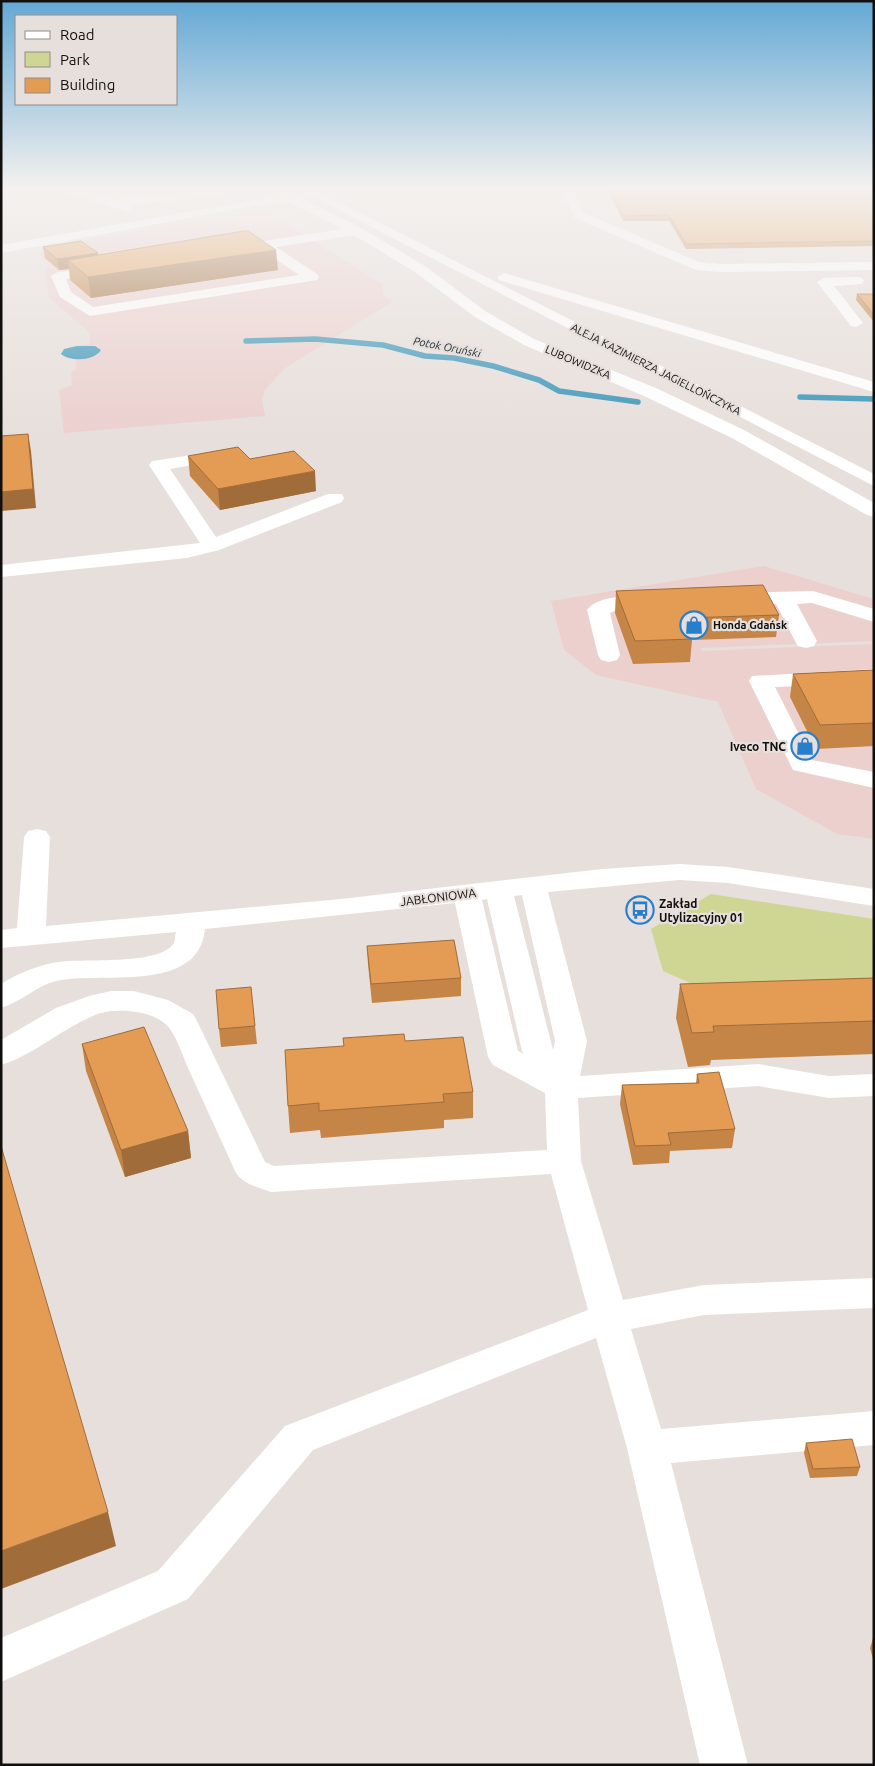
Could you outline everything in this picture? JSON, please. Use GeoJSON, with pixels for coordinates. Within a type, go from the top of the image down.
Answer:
{"type":"FeatureCollection","features":[{"type":"Feature","properties":{"kind":"main road"},"geometry":{"type":"LineString","coordinates":[[90,271],[58,276],[65,294],[90,312],[312,277],[304,271]]}},
{"type":"Feature","properties":{"kind":"main road","name":"LUBOWIDZKA"},"geometry":{"type":"LineString","coordinates":[[422,271],[480,314],[529,342],[650,392],[713,422],[874,511]]}},
{"type":"Feature","properties":{"kind":"main road","name":"ALEJA KAZIMIERZA JAGIELLOŃCZYKA"},"geometry":{"type":"LineString","coordinates":[[454,271],[874,481]]}},
{"type":"Feature","properties":{"kind":"main road","name":"ALEJA KAZIMIERZA JAGIELLOŃCZYKA"},"geometry":{"type":"LineString","coordinates":[[492,271],[786,418]]}},
{"type":"Feature","properties":{"kind":"main road"},"geometry":{"type":"LineString","coordinates":[[503,277],[874,387]]}},
{"type":"Feature","properties":{"kind":"main road"},"geometry":{"type":"LineString","coordinates":[[856,323],[824,282],[874,281]]}},
{"type":"Feature","properties":{"kind":"main road"},"geometry":{"type":"LineString","coordinates":[[192,460],[158,465],[212,546]]}},
{"type":"Feature","properties":{"kind":"main road"},"geometry":{"type":"LineString","coordinates":[[1,572],[187,552],[212,546],[335,498]]}},
{"type":"Feature","properties":{"kind":"main road"},"geometry":{"type":"LineString","coordinates":[[783,597],[806,641]]}},
{"type":"Feature","properties":{"kind":"main road"},"geometry":{"type":"LineString","coordinates":[[715,599],[813,597],[874,616]]}},
{"type":"Feature","properties":{"kind":"main road"},"geometry":{"type":"LineString","coordinates":[[609,655],[598,610],[618,603],[676,601]]}},
{"type":"Feature","properties":{"kind":"main road"},"geometry":{"type":"LineString","coordinates":[[874,676],[760,681],[802,765],[874,780]]}},
{"type":"Feature","properties":{"kind":"main road"},"geometry":{"type":"LineString","coordinates":[[30,936],[37,837]]}},
{"type":"Feature","properties":{"kind":"main road","name":"JABŁONIOWA"},"geometry":{"type":"LineString","coordinates":[[1,939],[191,922],[500,890],[602,876],[680,872],[728,875],[874,898]]}},
{"type":"Feature","properties":{"kind":"main road"},"geometry":{"type":"LineString","coordinates":[[533,885],[571,1041],[561,1088],[564,1161],[647,1448],[724,1765]]}},
{"type":"Feature","properties":{"kind":"main road"},"geometry":{"type":"LineString","coordinates":[[500,890],[538,1051],[561,1088]]}},
{"type":"Feature","properties":{"kind":"main road"},"geometry":{"type":"LineString","coordinates":[[467,893],[504,1056],[561,1088],[758,1075],[829,1087],[874,1085]]}},
{"type":"Feature","properties":{"kind":"main road"},"geometry":{"type":"LineString","coordinates":[[1,998],[23,983],[59,971],[145,966],[175,957],[186,947],[191,922]]}},
{"type":"Feature","properties":{"kind":"main road"},"geometry":{"type":"LineString","coordinates":[[1,1054],[82,1007],[108,1000],[132,999],[152,1004],[168,1011],[182,1021],[252,1171],[271,1180],[564,1161]]}},
{"type":"Feature","properties":{"kind":"main road"},"geometry":{"type":"LineString","coordinates":[[1,1660],[173,1585],[299,1438],[608,1318],[704,1300],[874,1293]]}},
{"type":"Feature","properties":{"kind":"main road"},"geometry":{"type":"LineString","coordinates":[[647,1448],[874,1428]]}},
{"type":"Feature","properties":{"kind":"shaded area"},"geometry":{"type":"Polygon","coordinates":[[[46,271],[362,271],[382,284],[383,295],[392,302],[285,368],[265,390],[262,400],[265,416],[64,433],[59,390],[72,385],[71,372],[76,369],[76,359],[63,357],[61,352],[70,347],[90,344],[90,333],[49,298],[46,271]]]}},
{"type":"Feature","properties":{"kind":"shaded area"},"geometry":{"type":"Polygon","coordinates":[[[764,566],[874,599],[874,641],[700,648],[702,651],[874,644],[874,839],[837,834],[756,789],[718,702],[596,675],[564,650],[551,601],[764,566]]]}},
{"type":"Feature","properties":{"kind":"green space"},"geometry":{"type":"Polygon","coordinates":[[[711,894],[874,919],[874,999],[726,999],[663,971],[651,929],[711,894]]]}},
{"type":"Feature","properties":{"kind":"water"},"geometry":{"type":"Polygon","coordinates":[[[77,346],[95,346],[101,350],[98,354],[82,359],[65,357],[61,354],[64,349],[77,346]]]}},
{"type":"Feature","properties":{"kind":"building"},"geometry":{"type":"Polygon","coordinates":[[[81,271],[127,271],[88,277],[81,271]]]}},
{"type":"Feature","properties":{"kind":"building"},"geometry":{"type":"Polygon","coordinates":[[[857,294],[874,294],[874,315],[857,294]]]}},
{"type":"Feature","properties":{"kind":"building"},"geometry":{"type":"Polygon","coordinates":[[[28,434],[33,489],[1,492],[1,436],[28,434]]]}},
{"type":"Feature","properties":{"kind":"building"},"geometry":{"type":"Polygon","coordinates":[[[238,447],[250,459],[294,451],[315,471],[218,489],[188,456],[238,447]]]}},
{"type":"Feature","properties":{"kind":"building"},"geometry":{"type":"Polygon","coordinates":[[[763,585],[779,615],[684,618],[692,639],[635,641],[616,591],[763,585]]]}},
{"type":"Feature","properties":{"kind":"building"},"geometry":{"type":"Polygon","coordinates":[[[874,670],[874,723],[820,725],[793,674],[874,670]]]}},
{"type":"Feature","properties":{"kind":"building"},"geometry":{"type":"Polygon","coordinates":[[[454,940],[461,978],[371,984],[367,946],[454,940]]]}},
{"type":"Feature","properties":{"kind":"building"},"geometry":{"type":"Polygon","coordinates":[[[874,978],[874,1021],[713,1026],[714,1032],[692,1033],[680,984],[874,978]]]}},
{"type":"Feature","properties":{"kind":"building"},"geometry":{"type":"Polygon","coordinates":[[[251,987],[255,1026],[219,1029],[216,990],[251,987]]]}},
{"type":"Feature","properties":{"kind":"building"},"geometry":{"type":"Polygon","coordinates":[[[144,1027],[188,1131],[121,1150],[82,1044],[144,1027]]]}},
{"type":"Feature","properties":{"kind":"building"},"geometry":{"type":"Polygon","coordinates":[[[404,1034],[405,1041],[463,1037],[473,1092],[443,1094],[444,1102],[319,1111],[319,1103],[288,1106],[285,1050],[344,1046],[343,1038],[404,1034]]]}},
{"type":"Feature","properties":{"kind":"building"},"geometry":{"type":"Polygon","coordinates":[[[719,1072],[735,1129],[668,1133],[671,1145],[635,1146],[622,1085],[699,1083],[697,1074],[719,1072]]]}},
{"type":"Feature","properties":{"kind":"building"},"geometry":{"type":"Polygon","coordinates":[[[1,1146],[108,1512],[1,1551],[1,1146]]]}},
{"type":"Feature","properties":{"kind":"building"},"geometry":{"type":"Polygon","coordinates":[[[852,1439],[860,1467],[813,1469],[806,1443],[852,1439]]]}},
{"type":"Feature","properties":{"kind":"waterway","name":"Potok Oruński"},"geometry":{"type":"LineString","coordinates":[[246,341],[315,339],[383,345],[425,356],[454,358],[493,366],[539,380],[559,391],[638,402]]}},
{"type":"Feature","properties":{"kind":"waterway","name":"Potok Oruński"},"geometry":{"type":"LineString","coordinates":[[800,397],[874,399]]}},
{"type":"Feature","properties":{"kind":"place","name":"Honda Gdańsk"},"geometry":{"type":"Point","coordinates":[694,625]}},
{"type":"Feature","properties":{"kind":"place","name":"Iveco TNC"},"geometry":{"type":"Point","coordinates":[805,746]}},
{"type":"Feature","properties":{"kind":"place","name":"Zakład Utylizacyjny 01"},"geometry":{"type":"Point","coordinates":[640,910]}}]}
